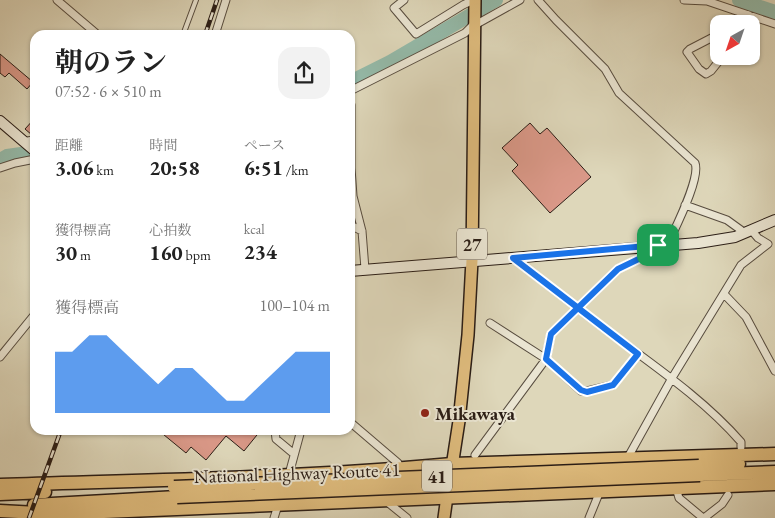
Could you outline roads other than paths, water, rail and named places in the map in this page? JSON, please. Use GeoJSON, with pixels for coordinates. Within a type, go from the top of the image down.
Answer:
{"type":"FeatureCollection","features":[{"type":"Feature","properties":{"kind":"highway"},"geometry":{"type":"LineString","coordinates":[[0,485],[288,475],[400,469],[452,464],[775,454]]}},
{"type":"Feature","properties":{"kind":"highway","name":"National Highway Route 41"},"geometry":{"type":"LineString","coordinates":[[0,494],[175,492],[700,470],[775,463]]}},
{"type":"Feature","properties":{"kind":"highway","name":"National Highway Route 41"},"geometry":{"type":"LineString","coordinates":[[700,470],[775,472]]}},
{"type":"Feature","properties":{"kind":"highway","name":"41"},"geometry":{"type":"LineString","coordinates":[[446,498],[775,484]]}},
{"type":"Feature","properties":{"kind":"highway","name":"National Highway Route 41"},"geometry":{"type":"LineString","coordinates":[[0,509],[175,492]]}},
{"type":"Feature","properties":{"kind":"highway"},"geometry":{"type":"LineString","coordinates":[[0,509],[55,516],[158,514],[278,505],[446,498]]}},
{"type":"Feature","properties":{"kind":"main road","name":"27"},"geometry":{"type":"LineString","coordinates":[[444,518],[459,421],[467,345],[472,260],[474,0]]}},
{"type":"Feature","properties":{"kind":"street"},"geometry":{"type":"LineString","coordinates":[[57,0],[92,30]]}},
{"type":"Feature","properties":{"kind":"street"},"geometry":{"type":"LineString","coordinates":[[217,30],[226,0]]}},
{"type":"Feature","properties":{"kind":"street"},"geometry":{"type":"LineString","coordinates":[[404,0],[394,8],[416,34],[474,0]]}},
{"type":"Feature","properties":{"kind":"street"},"geometry":{"type":"LineString","coordinates":[[355,89],[465,33],[520,0]]}},
{"type":"Feature","properties":{"kind":"street"},"geometry":{"type":"LineString","coordinates":[[474,455],[546,359],[551,334],[618,269],[663,245],[678,224],[697,168],[695,162],[620,93],[605,69],[538,0]]}},
{"type":"Feature","properties":{"kind":"street"},"geometry":{"type":"LineString","coordinates":[[684,0],[707,1],[749,15]]}},
{"type":"Feature","properties":{"kind":"street"},"geometry":{"type":"LineString","coordinates":[[760,19],[775,24]]}},
{"type":"Feature","properties":{"kind":"street"},"geometry":{"type":"LineString","coordinates":[[710,39],[687,52],[699,69],[706,74],[712,71],[716,65]]}},
{"type":"Feature","properties":{"kind":"street"},"geometry":{"type":"LineString","coordinates":[[0,121],[30,147]]}},
{"type":"Feature","properties":{"kind":"street"},"geometry":{"type":"LineString","coordinates":[[0,168],[30,160]]}},
{"type":"Feature","properties":{"kind":"street"},"geometry":{"type":"LineString","coordinates":[[355,204],[362,232],[366,269]]}},
{"type":"Feature","properties":{"kind":"street"},"geometry":{"type":"LineString","coordinates":[[685,205],[727,220],[775,249]]}},
{"type":"Feature","properties":{"kind":"street"},"geometry":{"type":"LineString","coordinates":[[355,270],[663,245],[735,237],[775,220]]}},
{"type":"Feature","properties":{"kind":"street"},"geometry":{"type":"LineString","coordinates":[[355,228],[362,232]]}},
{"type":"Feature","properties":{"kind":"street"},"geometry":{"type":"LineString","coordinates":[[627,459],[672,378],[741,265],[768,244]]}},
{"type":"Feature","properties":{"kind":"street"},"geometry":{"type":"LineString","coordinates":[[513,258],[578,309],[672,378],[720,420],[741,442],[742,447]]}},
{"type":"Feature","properties":{"kind":"street"},"geometry":{"type":"LineString","coordinates":[[724,294],[746,317],[775,370]]}},
{"type":"Feature","properties":{"kind":"street"},"geometry":{"type":"LineString","coordinates":[[0,357],[30,320]]}},
{"type":"Feature","properties":{"kind":"street"},"geometry":{"type":"LineString","coordinates":[[490,323],[546,359],[581,390],[587,392],[613,385],[638,354]]}},
{"type":"Feature","properties":{"kind":"street"},"geometry":{"type":"LineString","coordinates":[[355,426],[398,462],[400,469]]}},
{"type":"Feature","properties":{"kind":"street"},"geometry":{"type":"LineString","coordinates":[[276,435],[276,439],[294,454]]}},
{"type":"Feature","properties":{"kind":"street"},"geometry":{"type":"LineString","coordinates":[[274,518],[300,435]]}},
{"type":"Feature","properties":{"kind":"street"},"geometry":{"type":"LineString","coordinates":[[676,488],[679,498],[704,518],[722,504],[728,495]]}},
{"type":"Feature","properties":{"kind":"street"},"geometry":{"type":"LineString","coordinates":[[589,518],[600,490]]}},
{"type":"Feature","properties":{"kind":"street"},"geometry":{"type":"LineString","coordinates":[[385,500],[407,518]]}},
{"type":"Feature","properties":{"kind":"lane"},"geometry":{"type":"LineString","coordinates":[[186,30],[196,0]]}},
{"type":"Feature","properties":{"kind":"lane"},"geometry":{"type":"LineString","coordinates":[[23,141],[30,139]]}},
{"type":"Feature","properties":{"kind":"waterway"},"geometry":{"type":"LineString","coordinates":[[355,80],[390,62],[496,0]]}},
{"type":"Feature","properties":{"kind":"waterway"},"geometry":{"type":"LineString","coordinates":[[739,0],[775,12]]}},
{"type":"Feature","properties":{"kind":"waterway"},"geometry":{"type":"LineString","coordinates":[[0,160],[7,156],[30,153]]}},
{"type":"Feature","properties":{"kind":"railway"},"geometry":{"type":"LineString","coordinates":[[207,30],[217,0]]}},
{"type":"Feature","properties":{"kind":"railway"},"geometry":{"type":"LineString","coordinates":[[29,518],[59,435]]}},
{"type":"Feature","properties":{"kind":"place","name":"Mikawaya"},"geometry":{"type":"Point","coordinates":[425,413]}}]}
